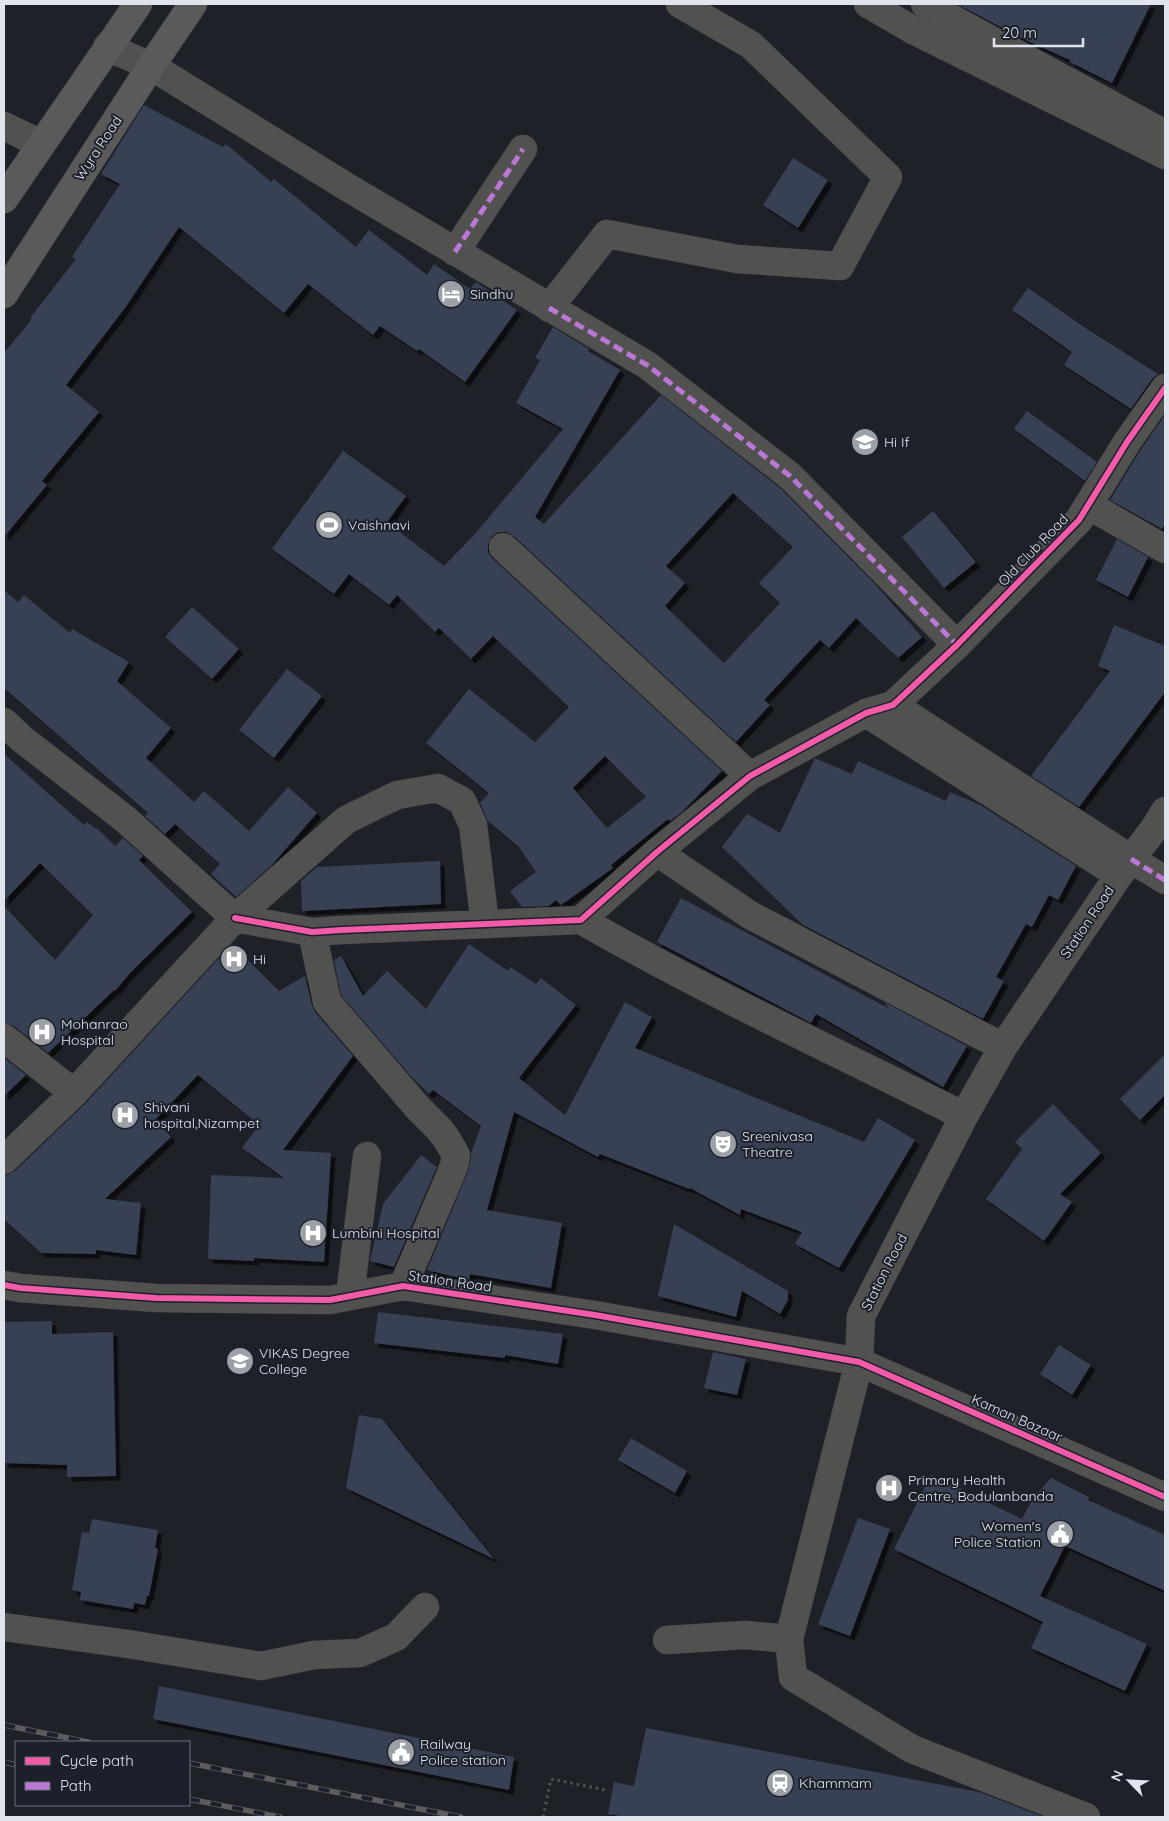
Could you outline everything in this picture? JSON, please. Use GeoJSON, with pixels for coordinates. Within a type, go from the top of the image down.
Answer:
{"type":"FeatureCollection","features":[{"type":"Feature","properties":{"kind":"main road"},"geometry":{"type":"LineString","coordinates":[[4,199],[138,4]]}},
{"type":"Feature","properties":{"kind":"main road","name":"Wyra Road"},"geometry":{"type":"LineString","coordinates":[[4,294],[193,4]]}},
{"type":"Feature","properties":{"kind":"street"},"geometry":{"type":"LineString","coordinates":[[549,308],[607,234],[737,259],[840,266],[888,177],[752,46],[680,4]]}},
{"type":"Feature","properties":{"kind":"street"},"geometry":{"type":"LineString","coordinates":[[868,4],[913,30],[1165,155]]}},
{"type":"Feature","properties":{"kind":"street"},"geometry":{"type":"LineString","coordinates":[[925,4],[1165,134]]}},
{"type":"Feature","properties":{"kind":"street"},"geometry":{"type":"LineString","coordinates":[[107,48],[151,66],[455,252],[647,365],[790,476],[956,645]]}},
{"type":"Feature","properties":{"kind":"street"},"geometry":{"type":"LineString","coordinates":[[4,126],[41,144]]}},
{"type":"Feature","properties":{"kind":"street"},"geometry":{"type":"LineString","coordinates":[[455,252],[523,150]]}},
{"type":"Feature","properties":{"kind":"street","name":"Old Club Road"},"geometry":{"type":"LineString","coordinates":[[893,705],[956,645],[1079,520],[1127,442],[1165,388]]}},
{"type":"Feature","properties":{"kind":"street"},"geometry":{"type":"LineString","coordinates":[[1088,505],[1165,549]]}},
{"type":"Feature","properties":{"kind":"street"},"geometry":{"type":"LineString","coordinates":[[503,547],[750,776]]}},
{"type":"Feature","properties":{"kind":"street"},"geometry":{"type":"LineString","coordinates":[[581,920],[657,852],[750,776],[866,713],[893,705],[1125,867]]}},
{"type":"Feature","properties":{"kind":"street"},"geometry":{"type":"LineString","coordinates":[[866,713],[1125,867],[1165,880]]}},
{"type":"Feature","properties":{"kind":"street"},"geometry":{"type":"LineString","coordinates":[[4,722],[22,739],[125,819],[235,918],[312,932],[581,920],[696,982],[964,1116]]}},
{"type":"Feature","properties":{"kind":"street"},"geometry":{"type":"LineString","coordinates":[[4,1160],[74,1093],[235,918],[346,820],[397,795],[438,788],[462,801],[473,824],[485,924]]}},
{"type":"Feature","properties":{"kind":"street","name":"Station Road"},"geometry":{"type":"LineString","coordinates":[[4,1285],[20,1288],[156,1298],[330,1300],[403,1286],[595,1315],[859,1362],[861,1316],[964,1116],[1003,1047],[1125,867],[1165,812]]}},
{"type":"Feature","properties":{"kind":"street"},"geometry":{"type":"LineString","coordinates":[[657,852],[750,914],[1003,1047]]}},
{"type":"Feature","properties":{"kind":"street"},"geometry":{"type":"LineString","coordinates":[[312,932],[327,1002],[418,1108],[440,1130],[456,1155],[451,1172],[403,1286]]}},
{"type":"Feature","properties":{"kind":"street"},"geometry":{"type":"LineString","coordinates":[[4,1038],[74,1093]]}},
{"type":"Feature","properties":{"kind":"street"},"geometry":{"type":"LineString","coordinates":[[350,1296],[367,1156]]}},
{"type":"Feature","properties":{"kind":"street"},"geometry":{"type":"LineString","coordinates":[[859,1362],[789,1639],[793,1677],[912,1749],[1086,1817]]}},
{"type":"Feature","properties":{"kind":"street","name":"Kaman Bazaar"},"geometry":{"type":"LineString","coordinates":[[859,1362],[1165,1496]]}},
{"type":"Feature","properties":{"kind":"street"},"geometry":{"type":"LineString","coordinates":[[4,1627],[128,1644],[261,1666],[314,1656],[360,1653],[396,1637],[426,1607]]}},
{"type":"Feature","properties":{"kind":"street"},"geometry":{"type":"LineString","coordinates":[[667,1640],[745,1636],[789,1639]]}},
{"type":"Feature","properties":{"kind":"path"},"geometry":{"type":"LineString","coordinates":[[543,1817],[551,1779],[606,1790]]}},
{"type":"Feature","properties":{"kind":"building"},"geometry":{"type":"Polygon","coordinates":[[[957,4],[1151,4],[1112,83],[957,4]]]}},
{"type":"Feature","properties":{"kind":"building"},"geometry":{"type":"Polygon","coordinates":[[[144,105],[223,147],[226,144],[271,182],[274,179],[356,247],[369,230],[427,275],[434,264],[470,289],[476,282],[517,310],[465,382],[419,349],[417,351],[380,326],[373,335],[308,284],[284,313],[179,227],[125,308],[66,385],[99,412],[42,481],[47,485],[4,537],[4,353],[32,319],[30,318],[76,259],[72,257],[120,184],[101,174],[144,105]]]}},
{"type":"Feature","properties":{"kind":"building"},"geometry":{"type":"Polygon","coordinates":[[[793,158],[828,180],[798,228],[763,205],[793,158]]]}},
{"type":"Feature","properties":{"kind":"building"},"geometry":{"type":"Polygon","coordinates":[[[1028,288],[1087,329],[1158,374],[1152,379],[1131,409],[1064,365],[1072,352],[1012,310],[1028,288]]]}},
{"type":"Feature","properties":{"kind":"building"},"geometry":{"type":"Polygon","coordinates":[[[553,327],[620,370],[535,517],[544,524],[661,395],[780,488],[875,584],[922,637],[898,658],[856,618],[829,648],[820,640],[764,700],[770,705],[736,742],[514,536],[506,532],[498,532],[492,536],[488,544],[488,552],[492,558],[722,771],[682,812],[670,821],[668,819],[611,865],[613,868],[561,905],[556,900],[549,906],[522,907],[510,891],[536,872],[519,847],[488,821],[480,803],[489,793],[426,743],[469,689],[535,742],[569,707],[493,636],[471,659],[439,628],[435,632],[397,595],[389,605],[349,574],[334,594],[272,549],[343,451],[406,496],[387,522],[444,566],[474,535],[563,429],[516,403],[540,360],[535,358],[553,327]],[[733,493],[666,566],[685,583],[665,606],[724,663],[780,603],[759,583],[793,547],[733,493]],[[605,756],[573,788],[607,828],[646,797],[605,756]]]}},
{"type":"Feature","properties":{"kind":"building"},"geometry":{"type":"Polygon","coordinates":[[[1027,411],[1097,462],[1085,481],[1014,429],[1027,411]]]}},
{"type":"Feature","properties":{"kind":"building"},"geometry":{"type":"Polygon","coordinates":[[[1165,415],[1165,523],[1162,529],[1110,500],[1165,415]]]}},
{"type":"Feature","properties":{"kind":"building"},"geometry":{"type":"Polygon","coordinates":[[[933,511],[976,562],[944,588],[902,537],[933,511]]]}},
{"type":"Feature","properties":{"kind":"building"},"geometry":{"type":"Polygon","coordinates":[[[1117,539],[1148,557],[1128,597],[1096,580],[1117,539]]]}},
{"type":"Feature","properties":{"kind":"building"},"geometry":{"type":"Polygon","coordinates":[[[4,590],[18,602],[24,595],[70,633],[72,629],[129,662],[117,681],[171,728],[146,758],[194,802],[204,791],[249,831],[288,787],[317,813],[271,866],[236,897],[211,874],[220,864],[175,824],[165,834],[145,816],[148,813],[4,688],[4,590]]]}},
{"type":"Feature","properties":{"kind":"building"},"geometry":{"type":"Polygon","coordinates":[[[192,607],[239,649],[212,679],[165,637],[192,607]]]}},
{"type":"Feature","properties":{"kind":"building"},"geometry":{"type":"Polygon","coordinates":[[[1114,625],[1165,646],[1165,692],[1079,807],[1031,776],[1110,671],[1098,666],[1114,625]]]}},
{"type":"Feature","properties":{"kind":"building"},"geometry":{"type":"Polygon","coordinates":[[[287,669],[322,696],[274,758],[239,730],[287,669]]]}},
{"type":"Feature","properties":{"kind":"building"},"geometry":{"type":"Polygon","coordinates":[[[4,754],[84,825],[87,822],[97,828],[115,846],[123,838],[143,856],[139,860],[192,912],[130,973],[115,991],[48,1053],[14,1026],[4,1023],[4,906],[55,960],[93,915],[40,863],[4,901],[4,754]]]}},
{"type":"Feature","properties":{"kind":"building"},"geometry":{"type":"Polygon","coordinates":[[[815,758],[852,774],[858,761],[946,801],[950,792],[980,805],[1076,866],[1058,900],[1049,895],[1032,927],[1026,924],[996,977],[1004,981],[983,1019],[803,925],[722,847],[747,814],[780,833],[815,758]]]}},
{"type":"Feature","properties":{"kind":"building"},"geometry":{"type":"Polygon","coordinates":[[[440,861],[441,904],[302,911],[301,881],[317,867],[440,861]]]}},
{"type":"Feature","properties":{"kind":"building"},"geometry":{"type":"Polygon","coordinates":[[[681,898],[888,1008],[884,1002],[967,1046],[943,1087],[816,1014],[811,1023],[657,942],[681,898]]]}},
{"type":"Feature","properties":{"kind":"building"},"geometry":{"type":"Polygon","coordinates":[[[232,944],[279,991],[305,976],[315,1012],[353,1056],[283,1150],[331,1153],[324,1262],[254,1258],[254,1261],[208,1259],[211,1175],[284,1178],[242,1148],[259,1125],[198,1075],[155,1120],[171,1137],[105,1199],[141,1203],[136,1255],[96,1250],[96,1254],[41,1253],[4,1219],[4,1175],[15,1171],[85,1104],[232,944]]]}},
{"type":"Feature","properties":{"kind":"building"},"geometry":{"type":"Polygon","coordinates":[[[469,944],[508,971],[510,967],[536,984],[541,978],[576,1005],[519,1078],[565,1115],[625,1002],[652,1017],[635,1048],[864,1142],[878,1118],[915,1140],[839,1268],[795,1244],[802,1232],[741,1209],[740,1215],[690,1188],[600,1154],[598,1157],[514,1112],[487,1210],[562,1223],[551,1288],[470,1274],[469,1280],[427,1270],[468,1172],[471,1153],[481,1126],[433,1090],[429,1094],[411,1076],[341,995],[334,960],[341,956],[363,996],[387,971],[426,1009],[469,944]]]}},
{"type":"Feature","properties":{"kind":"building"},"geometry":{"type":"Polygon","coordinates":[[[1165,1054],[1165,1095],[1140,1120],[1120,1099],[1165,1054]]]}},
{"type":"Feature","properties":{"kind":"building"},"geometry":{"type":"Polygon","coordinates":[[[4,1058],[26,1075],[4,1096],[4,1058]]]}},
{"type":"Feature","properties":{"kind":"building"},"geometry":{"type":"Polygon","coordinates":[[[1053,1104],[1101,1153],[1060,1194],[1072,1202],[1044,1241],[986,1199],[1022,1149],[1015,1142],[1053,1104]]]}},
{"type":"Feature","properties":{"kind":"building"},"geometry":{"type":"Polygon","coordinates":[[[421,1155],[437,1167],[394,1267],[370,1261],[383,1204],[421,1155]]]}},
{"type":"Feature","properties":{"kind":"building"},"geometry":{"type":"Polygon","coordinates":[[[674,1224],[788,1291],[788,1300],[780,1314],[742,1291],[736,1317],[658,1296],[674,1224]]]}},
{"type":"Feature","properties":{"kind":"building"},"geometry":{"type":"Polygon","coordinates":[[[378,1312],[563,1334],[558,1364],[505,1355],[505,1358],[374,1343],[378,1312]]]}},
{"type":"Feature","properties":{"kind":"building"},"geometry":{"type":"Polygon","coordinates":[[[52,1321],[52,1334],[113,1332],[116,1476],[67,1477],[67,1465],[4,1463],[4,1322],[52,1321]]]}},
{"type":"Feature","properties":{"kind":"building"},"geometry":{"type":"Polygon","coordinates":[[[1059,1345],[1091,1365],[1072,1395],[1040,1374],[1059,1345]]]}},
{"type":"Feature","properties":{"kind":"building"},"geometry":{"type":"Polygon","coordinates":[[[713,1352],[746,1359],[737,1395],[704,1388],[713,1352]]]}},
{"type":"Feature","properties":{"kind":"building"},"geometry":{"type":"Polygon","coordinates":[[[359,1415],[382,1419],[494,1559],[346,1488],[359,1415]]]}},
{"type":"Feature","properties":{"kind":"building"},"geometry":{"type":"Polygon","coordinates":[[[631,1438],[687,1471],[675,1493],[618,1460],[631,1438]]]}},
{"type":"Feature","properties":{"kind":"building"},"geometry":{"type":"Polygon","coordinates":[[[931,1475],[1022,1519],[1036,1492],[1038,1493],[1051,1478],[1089,1497],[1088,1500],[1165,1535],[1165,1591],[1065,1546],[1040,1596],[1147,1644],[1125,1691],[1031,1648],[1043,1622],[894,1549],[931,1475]]]}},
{"type":"Feature","properties":{"kind":"building"},"geometry":{"type":"Polygon","coordinates":[[[858,1518],[890,1529],[850,1636],[818,1624],[858,1518]]]}},
{"type":"Feature","properties":{"kind":"building"},"geometry":{"type":"Polygon","coordinates":[[[92,1519],[158,1530],[155,1548],[158,1549],[149,1596],[147,1596],[145,1605],[134,1603],[133,1609],[80,1600],[81,1592],[72,1590],[82,1532],[89,1533],[92,1519]]]}},
{"type":"Feature","properties":{"kind":"building"},"geometry":{"type":"Polygon","coordinates":[[[159,1686],[514,1757],[509,1790],[153,1719],[159,1686]]]}},
{"type":"Feature","properties":{"kind":"building"},"geometry":{"type":"Polygon","coordinates":[[[646,1728],[979,1792],[1044,1817],[627,1817],[608,1814],[614,1782],[634,1786],[646,1728]]]}},
{"type":"Feature","properties":{"kind":"railway"},"geometry":{"type":"LineString","coordinates":[[4,1725],[83,1741]]}},
{"type":"Feature","properties":{"kind":"railway"},"geometry":{"type":"LineString","coordinates":[[4,1762],[15,1765]]}},
{"type":"Feature","properties":{"kind":"railway"},"geometry":{"type":"LineString","coordinates":[[190,1763],[461,1817]]}},
{"type":"Feature","properties":{"kind":"railway"},"geometry":{"type":"LineString","coordinates":[[190,1799],[280,1817]]}},
{"type":"Feature","properties":{"kind":"marked path"},"geometry":{"type":"LineString","coordinates":[[455,252],[523,149]]}},
{"type":"Feature","properties":{"kind":"marked path"},"geometry":{"type":"LineString","coordinates":[[549,308],[647,365],[790,476],[957,645]]}},
{"type":"Feature","properties":{"kind":"marked path"},"geometry":{"type":"LineString","coordinates":[[1131,859],[1165,880]]}},
{"type":"Feature","properties":{"kind":"cycle path"},"geometry":{"type":"LineString","coordinates":[[235,918],[312,932],[581,920],[657,852],[750,776],[866,713],[893,705],[957,645],[1079,520],[1127,442],[1165,388]]}},
{"type":"Feature","properties":{"kind":"cycle path"},"geometry":{"type":"LineString","coordinates":[[4,1285],[20,1288],[156,1298],[330,1300],[403,1286],[595,1315],[859,1362],[1165,1497]]}},
{"type":"Feature","properties":{"kind":"place","name":"Sindhu"},"geometry":{"type":"Point","coordinates":[451,294]}},
{"type":"Feature","properties":{"kind":"place","name":"Hi If"},"geometry":{"type":"Point","coordinates":[865,442]}},
{"type":"Feature","properties":{"kind":"place","name":"Vaishnavi"},"geometry":{"type":"Point","coordinates":[329,525]}},
{"type":"Feature","properties":{"kind":"place","name":"Hi"},"geometry":{"type":"Point","coordinates":[234,959]}},
{"type":"Feature","properties":{"kind":"place","name":"Mohanrao Hospital"},"geometry":{"type":"Point","coordinates":[42,1032]}},
{"type":"Feature","properties":{"kind":"place","name":"Shivani hospital,Nizampet"},"geometry":{"type":"Point","coordinates":[125,1115]}},
{"type":"Feature","properties":{"kind":"place","name":"Sreenivasa Theatre"},"geometry":{"type":"Point","coordinates":[723,1144]}},
{"type":"Feature","properties":{"kind":"place","name":"Lumbini Hospital"},"geometry":{"type":"Point","coordinates":[313,1233]}},
{"type":"Feature","properties":{"kind":"place","name":"VIKAS Degree College"},"geometry":{"type":"Point","coordinates":[240,1361]}},
{"type":"Feature","properties":{"kind":"place","name":"Primary Health Centre, Bodulanbanda"},"geometry":{"type":"Point","coordinates":[889,1488]}},
{"type":"Feature","properties":{"kind":"place","name":"Women's Police Station"},"geometry":{"type":"Point","coordinates":[1060,1534]}},
{"type":"Feature","properties":{"kind":"place","name":"Railway Police station"},"geometry":{"type":"Point","coordinates":[401,1752]}},
{"type":"Feature","properties":{"kind":"place","name":"Khammam"},"geometry":{"type":"Point","coordinates":[780,1783]}}]}
